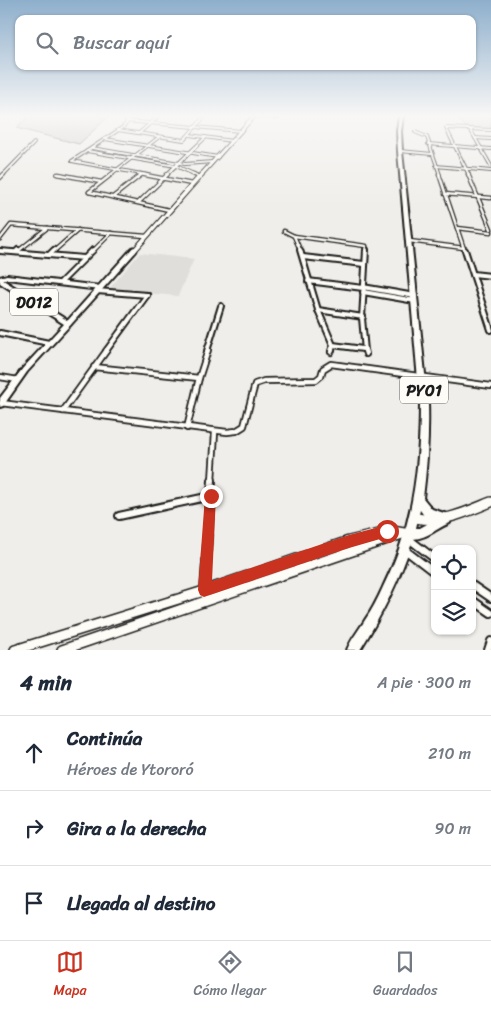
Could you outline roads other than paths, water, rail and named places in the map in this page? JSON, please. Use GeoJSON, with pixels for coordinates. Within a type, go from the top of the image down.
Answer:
{"type":"FeatureCollection","features":[{"type":"Feature","properties":{"kind":"highway","name":"PY01"},"geometry":{"type":"LineString","coordinates":[[353,650],[382,602],[405,550],[407,536],[416,518],[425,436],[422,375],[400,146]]}},
{"type":"Feature","properties":{"kind":"highway"},"geometry":{"type":"LineString","coordinates":[[419,500],[429,513],[444,520]]}},
{"type":"Feature","properties":{"kind":"highway"},"geometry":{"type":"LineString","coordinates":[[407,536],[421,533],[444,520]]}},
{"type":"Feature","properties":{"kind":"main road"},"geometry":{"type":"LineString","coordinates":[[0,403],[49,343],[227,146]]}},
{"type":"Feature","properties":{"kind":"main road","name":"D012"},"geometry":{"type":"LineString","coordinates":[[0,280],[68,324]]}},
{"type":"Feature","properties":{"kind":"main road"},"geometry":{"type":"LineString","coordinates":[[416,518],[427,521],[444,520],[491,502]]}},
{"type":"Feature","properties":{"kind":"main road"},"geometry":{"type":"LineString","coordinates":[[62,650],[206,601],[388,535]]}},
{"type":"Feature","properties":{"kind":"main road"},"geometry":{"type":"LineString","coordinates":[[15,650],[204,590],[349,541],[388,535],[407,536]]}},
{"type":"Feature","properties":{"kind":"street"},"geometry":{"type":"LineString","coordinates":[[0,178],[31,146]]}},
{"type":"Feature","properties":{"kind":"street"},"geometry":{"type":"LineString","coordinates":[[147,146],[89,192],[169,210]]}},
{"type":"Feature","properties":{"kind":"street"},"geometry":{"type":"LineString","coordinates":[[149,146],[218,157]]}},
{"type":"Feature","properties":{"kind":"street"},"geometry":{"type":"LineString","coordinates":[[139,202],[197,146]]}},
{"type":"Feature","properties":{"kind":"street"},"geometry":{"type":"LineString","coordinates":[[429,146],[491,330]]}},
{"type":"Feature","properties":{"kind":"street"},"geometry":{"type":"LineString","coordinates":[[455,146],[491,231],[456,228]]}},
{"type":"Feature","properties":{"kind":"street"},"geometry":{"type":"LineString","coordinates":[[459,146],[491,149]]}},
{"type":"Feature","properties":{"kind":"street"},"geometry":{"type":"LineString","coordinates":[[192,184],[72,162],[92,148],[179,163],[213,162]]}},
{"type":"Feature","properties":{"kind":"street"},"geometry":{"type":"LineString","coordinates":[[481,148],[489,159],[491,166]]}},
{"type":"Feature","properties":{"kind":"street"},"geometry":{"type":"LineString","coordinates":[[87,151],[176,166],[200,177]]}},
{"type":"Feature","properties":{"kind":"street"},"geometry":{"type":"LineString","coordinates":[[400,151],[432,154]]}},
{"type":"Feature","properties":{"kind":"street"},"geometry":{"type":"LineString","coordinates":[[436,166],[491,171]]}},
{"type":"Feature","properties":{"kind":"street"},"geometry":{"type":"LineString","coordinates":[[57,174],[101,182]]}},
{"type":"Feature","properties":{"kind":"street"},"geometry":{"type":"LineString","coordinates":[[113,197],[141,175]]}},
{"type":"Feature","properties":{"kind":"street"},"geometry":{"type":"LineString","coordinates":[[445,194],[491,198]]}},
{"type":"Feature","properties":{"kind":"street"},"geometry":{"type":"LineString","coordinates":[[0,239],[10,225],[146,236]]}},
{"type":"Feature","properties":{"kind":"street"},"geometry":{"type":"LineString","coordinates":[[16,252],[47,228]]}},
{"type":"Feature","properties":{"kind":"street"},"geometry":{"type":"LineString","coordinates":[[49,255],[78,230]]}},
{"type":"Feature","properties":{"kind":"street"},"geometry":{"type":"LineString","coordinates":[[284,231],[294,236],[364,244],[366,246],[363,289],[363,348],[366,354]]}},
{"type":"Feature","properties":{"kind":"street"},"geometry":{"type":"LineString","coordinates":[[61,282],[111,232]]}},
{"type":"Feature","properties":{"kind":"street"},"geometry":{"type":"LineString","coordinates":[[294,236],[303,257],[308,281],[318,310],[333,345],[331,352]]}},
{"type":"Feature","properties":{"kind":"street"},"geometry":{"type":"LineString","coordinates":[[409,242],[464,248]]}},
{"type":"Feature","properties":{"kind":"street"},"geometry":{"type":"LineString","coordinates":[[0,251],[84,258]]}},
{"type":"Feature","properties":{"kind":"street"},"geometry":{"type":"LineString","coordinates":[[303,257],[364,264]]}},
{"type":"Feature","properties":{"kind":"street"},"geometry":{"type":"LineString","coordinates":[[473,274],[491,276]]}},
{"type":"Feature","properties":{"kind":"street"},"geometry":{"type":"LineString","coordinates":[[0,280],[8,277],[61,282],[99,290],[147,295],[63,411]]}},
{"type":"Feature","properties":{"kind":"street"},"geometry":{"type":"LineString","coordinates":[[308,281],[415,298]]}},
{"type":"Feature","properties":{"kind":"street"},"geometry":{"type":"LineString","coordinates":[[187,428],[199,378],[221,306]]}},
{"type":"Feature","properties":{"kind":"street"},"geometry":{"type":"LineString","coordinates":[[318,310],[363,317]]}},
{"type":"Feature","properties":{"kind":"street"},"geometry":{"type":"LineString","coordinates":[[0,333],[49,343]]}},
{"type":"Feature","properties":{"kind":"street"},"geometry":{"type":"LineString","coordinates":[[333,345],[363,348]]}},
{"type":"Feature","properties":{"kind":"street"},"geometry":{"type":"LineString","coordinates":[[0,403],[215,432],[241,429],[253,386],[264,381],[316,380],[321,376],[323,369],[330,364],[422,375],[491,386]]}},
{"type":"Feature","properties":{"kind":"street"},"geometry":{"type":"LineString","coordinates":[[94,367],[199,378]]}},
{"type":"Feature","properties":{"kind":"street"},"geometry":{"type":"LineString","coordinates":[[0,377],[18,380]]}},
{"type":"Feature","properties":{"kind":"street"},"geometry":{"type":"LineString","coordinates":[[206,601],[204,590],[215,432]]}},
{"type":"Feature","properties":{"kind":"street"},"geometry":{"type":"LineString","coordinates":[[119,516],[211,496]]}},
{"type":"Feature","properties":{"kind":"street"},"geometry":{"type":"LineString","coordinates":[[407,536],[431,556]]}},
{"type":"Feature","properties":{"kind":"street"},"geometry":{"type":"LineString","coordinates":[[405,550],[431,570]]}},
{"type":"Feature","properties":{"kind":"street"},"geometry":{"type":"LineString","coordinates":[[476,588],[491,598]]}},
{"type":"Feature","properties":{"kind":"street"},"geometry":{"type":"LineString","coordinates":[[476,603],[491,612]]}},
{"type":"Feature","properties":{"kind":"street"},"geometry":{"type":"LineString","coordinates":[[488,650],[491,641]]}}]}
